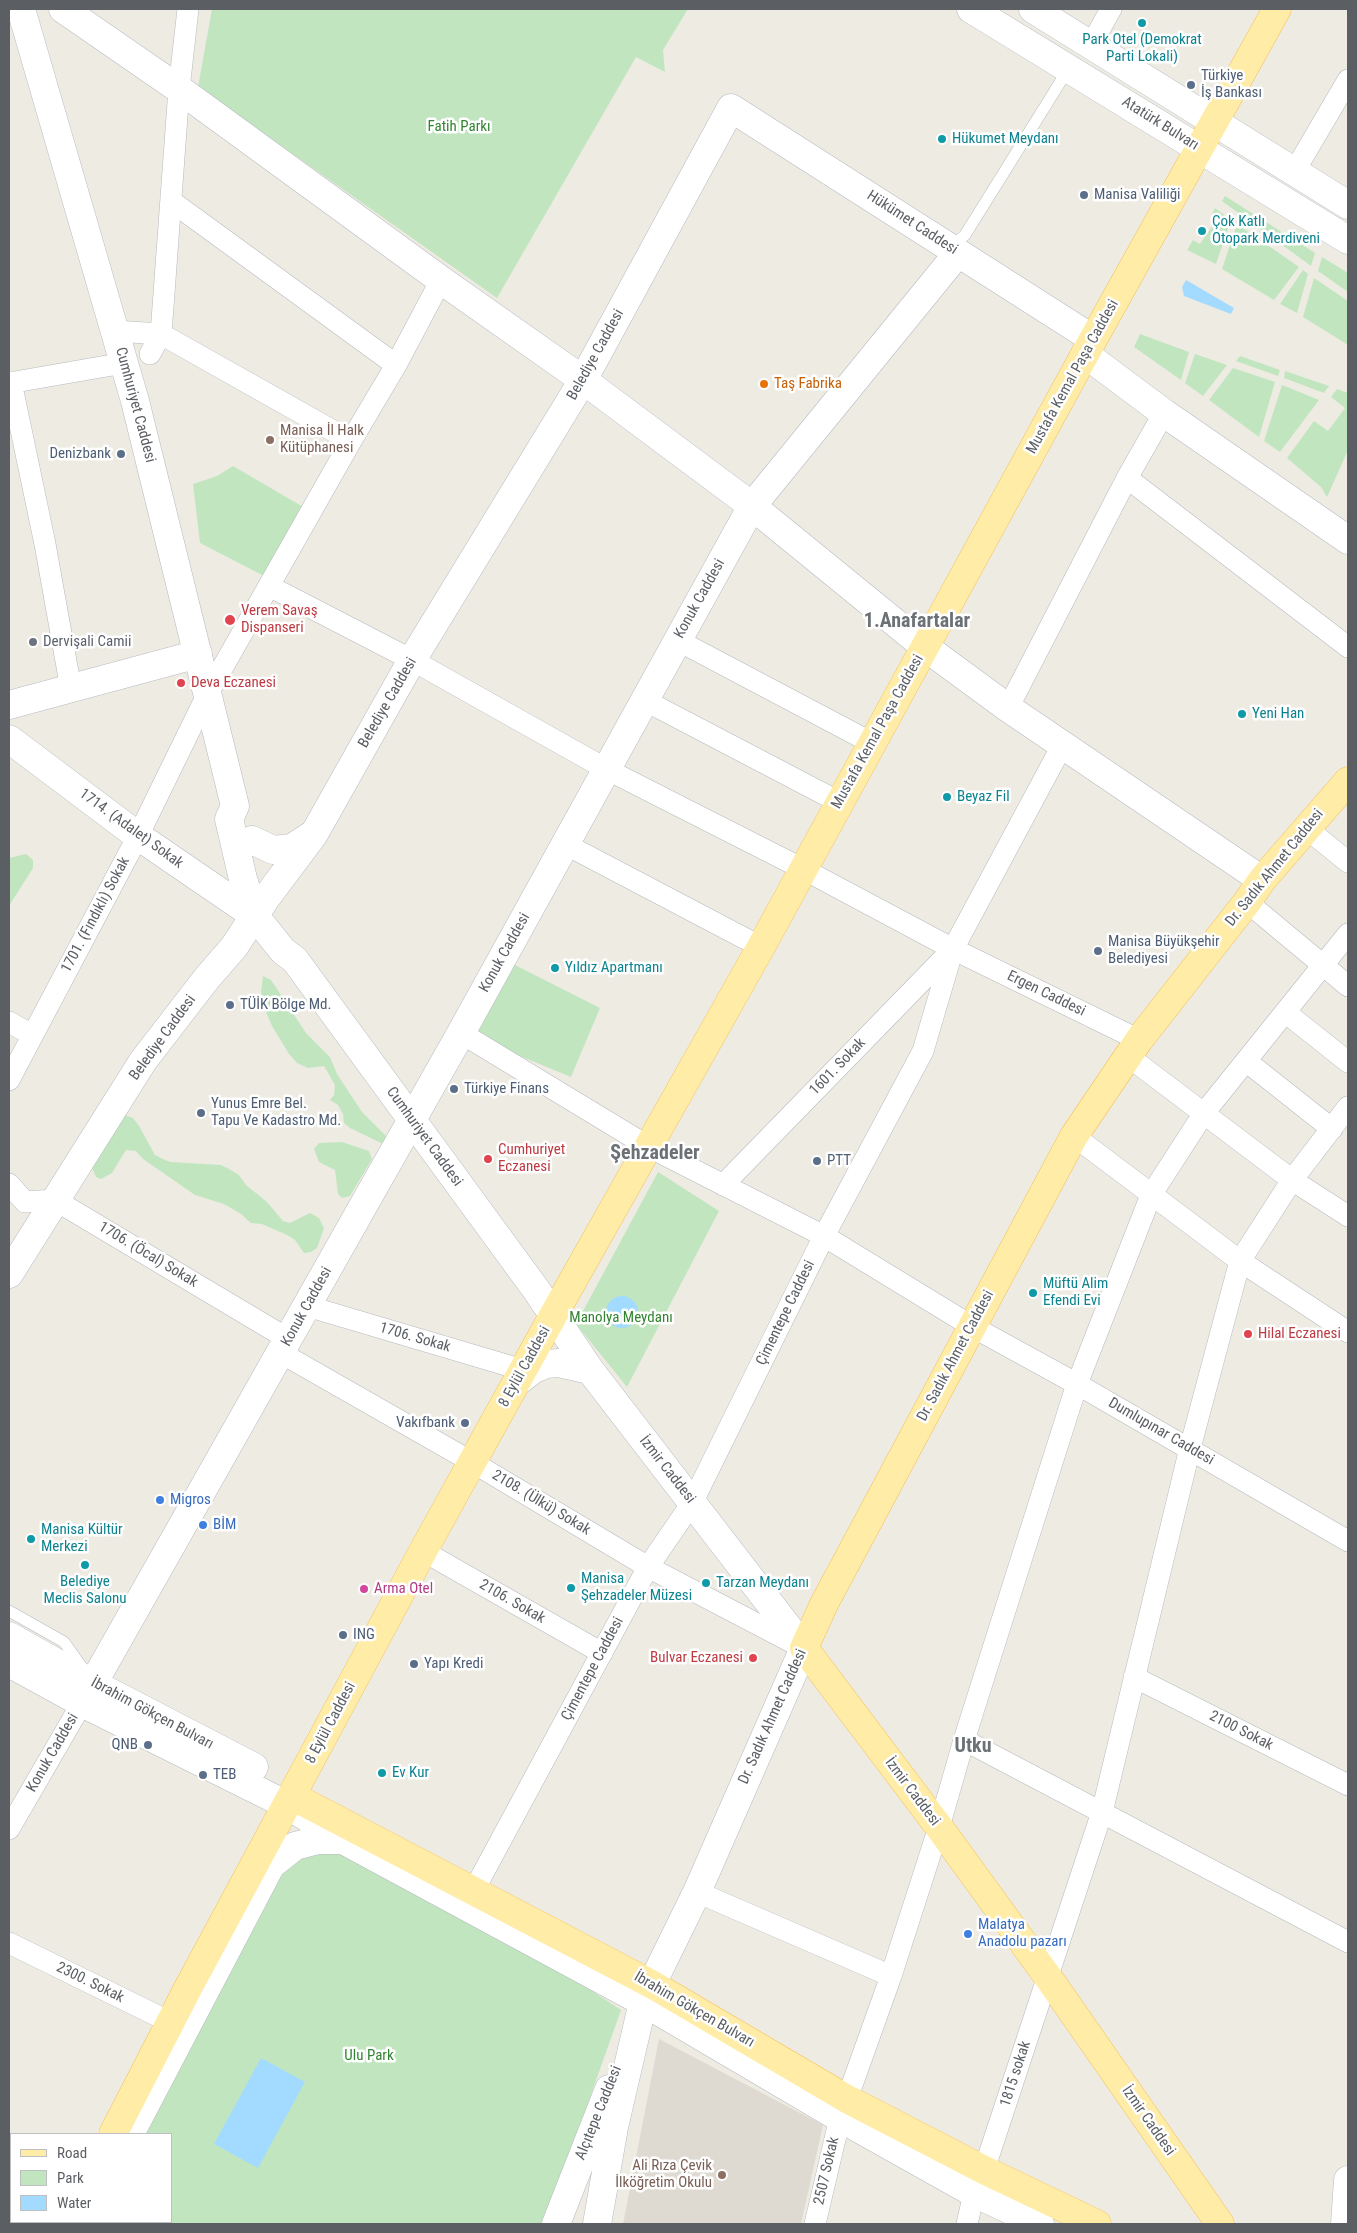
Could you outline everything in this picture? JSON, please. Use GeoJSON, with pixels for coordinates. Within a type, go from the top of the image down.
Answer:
{"type":"FeatureCollection","features":[{"type":"Feature","properties":{"kind":"main road","name":"Mustafa Kemal Paşa Caddesi"},"geometry":{"type":"LineString","coordinates":[[554,1314],[761,948],[1089,347],[1277,9]]}},
{"type":"Feature","properties":{"kind":"main road","name":"Dr. Sadık Ahmet Caddesi"},"geometry":{"type":"LineString","coordinates":[[804,1648],[824,1604],[1074,1136],[1134,1048],[1262,880],[1348,781]]}},
{"type":"Feature","properties":{"kind":"main road","name":"8 Eylül Caddesi"},"geometry":{"type":"LineString","coordinates":[[114,2133],[423,1552],[554,1314]]}},
{"type":"Feature","properties":{"kind":"main road","name":"İzmir Caddesi"},"geometry":{"type":"LineString","coordinates":[[804,1648],[1048,1977],[1213,2220]]}},
{"type":"Feature","properties":{"kind":"main road","name":"İbrahim Gökçen Bulvarı"},"geometry":{"type":"LineString","coordinates":[[292,1796],[474,1890],[844,2109],[979,2182],[1097,2224]]}},
{"type":"Feature","properties":{"kind":"street","name":"Cumhuriyet Caddesi"},"geometry":{"type":"LineString","coordinates":[[21,9],[116,330],[235,806],[247,816],[261,907]]}},
{"type":"Feature","properties":{"kind":"street"},"geometry":{"type":"LineString","coordinates":[[63,9],[179,88],[441,280],[583,380],[752,506],[925,646],[1008,708],[1262,880]]}},
{"type":"Feature","properties":{"kind":"street"},"geometry":{"type":"LineString","coordinates":[[150,354],[161,334],[179,88],[188,9]]}},
{"type":"Feature","properties":{"kind":"street","name":"Atatürk Bulvarı"},"geometry":{"type":"LineString","coordinates":[[971,9],[1348,240]]}},
{"type":"Feature","properties":{"kind":"street","name":"Atatürk Bulvarı"},"geometry":{"type":"LineString","coordinates":[[1033,9],[1348,206]]}},
{"type":"Feature","properties":{"kind":"street"},"geometry":{"type":"LineString","coordinates":[[1071,69],[1091,45],[1111,9]]}},
{"type":"Feature","properties":{"kind":"street"},"geometry":{"type":"LineString","coordinates":[[1294,172],[1348,80]]}},
{"type":"Feature","properties":{"kind":"street","name":"Hükümet Caddesi"},"geometry":{"type":"LineString","coordinates":[[731,108],[958,247],[1089,347],[1164,413],[1348,540]]}},
{"type":"Feature","properties":{"kind":"street","name":"Belediye Caddesi"},"geometry":{"type":"LineString","coordinates":[[9,1274],[143,1061],[234,947],[314,834],[412,660],[583,380],[731,108]]}},
{"type":"Feature","properties":{"kind":"street"},"geometry":{"type":"LineString","coordinates":[[171,201],[396,365]]}},
{"type":"Feature","properties":{"kind":"street","name":"Konuk Caddesi"},"geometry":{"type":"LineString","coordinates":[[9,1829],[285,1346],[461,1033],[752,506],[958,247]]}},
{"type":"Feature","properties":{"kind":"street","name":"1701. (Fındıklı) Sokak"},"geometry":{"type":"LineString","coordinates":[[9,1080],[138,836],[207,695],[350,442],[396,365],[441,280]]}},
{"type":"Feature","properties":{"kind":"street"},"geometry":{"type":"LineString","coordinates":[[116,330],[161,334],[350,442]]}},
{"type":"Feature","properties":{"kind":"street"},"geometry":{"type":"LineString","coordinates":[[71,689],[45,544],[10,383],[124,363]]}},
{"type":"Feature","properties":{"kind":"street"},"geometry":{"type":"LineString","coordinates":[[1008,708],[1164,413]]}},
{"type":"Feature","properties":{"kind":"street"},"geometry":{"type":"LineString","coordinates":[[1128,478],[1348,647]]}},
{"type":"Feature","properties":{"kind":"street","name":"Ergen Caddesi"},"geometry":{"type":"LineString","coordinates":[[269,586],[412,660],[606,769],[803,869],[1134,1048],[1204,1113],[1292,1180],[1348,1216]]}},
{"type":"Feature","properties":{"kind":"street"},"geometry":{"type":"LineString","coordinates":[[677,640],[872,743]]}},
{"type":"Feature","properties":{"kind":"street"},"geometry":{"type":"LineString","coordinates":[[9,705],[198,654]]}},
{"type":"Feature","properties":{"kind":"street"},"geometry":{"type":"LineString","coordinates":[[644,700],[839,802]]}},
{"type":"Feature","properties":{"kind":"street","name":"1714. (Adalet) Sokak"},"geometry":{"type":"LineString","coordinates":[[9,739],[138,836],[261,907]]}},
{"type":"Feature","properties":{"kind":"street"},"geometry":{"type":"LineString","coordinates":[[953,949],[1063,744]]}},
{"type":"Feature","properties":{"kind":"street","name":"Cumhuriyet Caddesi"},"geometry":{"type":"LineString","coordinates":[[235,806],[229,819],[243,879],[261,907],[292,943],[295,960],[554,1314],[590,1370]]}},
{"type":"Feature","properties":{"kind":"street"},"geometry":{"type":"LineString","coordinates":[[1306,828],[1348,862]]}},
{"type":"Feature","properties":{"kind":"street"},"geometry":{"type":"LineString","coordinates":[[252,840],[273,850],[292,848],[314,834]]}},
{"type":"Feature","properties":{"kind":"street"},"geometry":{"type":"LineString","coordinates":[[564,844],[761,948]]}},
{"type":"Feature","properties":{"kind":"street"},"geometry":{"type":"LineString","coordinates":[[1247,902],[1348,986]]}},
{"type":"Feature","properties":{"kind":"street","name":"2507 Sokak"},"geometry":{"type":"LineString","coordinates":[[814,2224],[844,2109],[891,1976],[939,1828],[964,1740],[1077,1384],[1151,1195],[1204,1113],[1348,934]]}},
{"type":"Feature","properties":{"kind":"street","name":"1601. Sokak"},"geometry":{"type":"LineString","coordinates":[[723,1185],[953,949]]}},
{"type":"Feature","properties":{"kind":"street","name":"Çimentepe Caddesi"},"geometry":{"type":"LineString","coordinates":[[474,1890],[648,1567],[692,1503],[824,1236],[923,1051],[953,949]]}},
{"type":"Feature","properties":{"kind":"street"},"geometry":{"type":"LineString","coordinates":[[1285,1012],[1348,1062]]}},
{"type":"Feature","properties":{"kind":"street"},"geometry":{"type":"LineString","coordinates":[[9,1022],[32,1035]]}},
{"type":"Feature","properties":{"kind":"street","name":"Dumlupınar Caddesi"},"geometry":{"type":"LineString","coordinates":[[461,1033],[649,1147],[824,1236],[972,1327],[1190,1448],[1348,1542]]}},
{"type":"Feature","properties":{"kind":"street"},"geometry":{"type":"LineString","coordinates":[[1246,1061],[1332,1129]]}},
{"type":"Feature","properties":{"kind":"street","name":"1815 sokak"},"geometry":{"type":"LineString","coordinates":[[967,2224],[979,2182],[1102,1812],[1190,1448],[1240,1261],[1292,1180],[1348,1107]]}},
{"type":"Feature","properties":{"kind":"street"},"geometry":{"type":"LineString","coordinates":[[1074,1136],[1240,1261],[1348,1332]]}},
{"type":"Feature","properties":{"kind":"street"},"geometry":{"type":"LineString","coordinates":[[11,1191],[25,1202],[55,1200]]}},
{"type":"Feature","properties":{"kind":"street","name":"1706. (Öcal) Sokak"},"geometry":{"type":"LineString","coordinates":[[55,1200],[285,1346]]}},
{"type":"Feature","properties":{"kind":"street","name":"1706. Sokak"},"geometry":{"type":"LineString","coordinates":[[307,1306],[520,1376]]}},
{"type":"Feature","properties":{"kind":"street","name":"2108. (Ülkü) Sokak"},"geometry":{"type":"LineString","coordinates":[[285,1346],[472,1462],[648,1567],[804,1648]]}},
{"type":"Feature","properties":{"kind":"street"},"geometry":{"type":"LineString","coordinates":[[520,1376],[546,1364],[559,1364],[590,1370]]}},
{"type":"Feature","properties":{"kind":"street","name":"İzmir Caddesi"},"geometry":{"type":"LineString","coordinates":[[590,1370],[804,1648]]}},
{"type":"Feature","properties":{"kind":"street","name":"2106. Sokak"},"geometry":{"type":"LineString","coordinates":[[423,1552],[602,1653]]}},
{"type":"Feature","properties":{"kind":"street","name":"İbrahim Gökçen Bulvarı"},"geometry":{"type":"LineString","coordinates":[[9,1636],[87,1693],[292,1796]]}},
{"type":"Feature","properties":{"kind":"street","name":"Dr. Sadık Ahmet Caddesi"},"geometry":{"type":"LineString","coordinates":[[648,1994],[697,1892],[804,1648]]}},
{"type":"Feature","properties":{"kind":"street","name":"İbrahim Gökçen Bulvarı"},"geometry":{"type":"LineString","coordinates":[[15,1671],[87,1693]]}},
{"type":"Feature","properties":{"kind":"street","name":"2100 Sokak"},"geometry":{"type":"LineString","coordinates":[[1134,1677],[1348,1785]]}},
{"type":"Feature","properties":{"kind":"street"},"geometry":{"type":"LineString","coordinates":[[964,1740],[1348,1942]]}},
{"type":"Feature","properties":{"kind":"street"},"geometry":{"type":"LineString","coordinates":[[292,1796],[343,1840],[648,1994],[614,2127],[597,2224]]}},
{"type":"Feature","properties":{"kind":"street"},"geometry":{"type":"LineString","coordinates":[[131,2133],[271,1865],[295,1846],[318,1840],[343,1840]]}},
{"type":"Feature","properties":{"kind":"street"},"geometry":{"type":"LineString","coordinates":[[697,1892],[891,1976]]}},
{"type":"Feature","properties":{"kind":"street","name":"2300. Sokak"},"geometry":{"type":"LineString","coordinates":[[9,1943],[172,2023]]}},
{"type":"Feature","properties":{"kind":"street","name":"Alçıtepe Caddesi"},"geometry":{"type":"LineString","coordinates":[[556,2224],[648,1994]]}},
{"type":"Feature","properties":{"kind":"street"},"geometry":{"type":"LineString","coordinates":[[1345,2224],[1348,2180]]}},
{"type":"Feature","properties":{"kind":"street","name":"İbrahim Gökçen Bulvarı"},"geometry":{"type":"LineString","coordinates":[[979,2182],[1040,2224]]}},
{"type":"Feature","properties":{"kind":"lane"},"geometry":{"type":"LineString","coordinates":[[958,247],[1071,69]]}},
{"type":"Feature","properties":{"kind":"lane"},"geometry":{"type":"LineString","coordinates":[[9,1611],[64,1642],[87,1693]]}},
{"type":"Feature","properties":{"kind":"shaded area","name":"Ali Rıza Çevik İlköğretim Okulu"},"geometry":{"type":"Polygon","coordinates":[[[659,2039],[823,2125],[801,2224],[623,2224],[659,2039]]]}},
{"type":"Feature","properties":{"kind":"green space","name":"Fatih Parkı"},"geometry":{"type":"Polygon","coordinates":[[[212,9],[688,9],[663,50],[665,72],[636,57],[497,298],[198,87],[212,9]]]}},
{"type":"Feature","properties":{"kind":"green space"},"geometry":{"type":"Polygon","coordinates":[[[1225,196],[1315,253],[1311,266],[1222,201],[1225,196]]]}},
{"type":"Feature","properties":{"kind":"green space"},"geometry":{"type":"Polygon","coordinates":[[[1215,208],[1231,220],[1216,264],[1187,250],[1193,240],[1200,244],[1218,218],[1212,214],[1215,208]]]}},
{"type":"Feature","properties":{"kind":"green space"},"geometry":{"type":"Polygon","coordinates":[[[1237,224],[1299,267],[1274,300],[1222,269],[1237,224]]]}},
{"type":"Feature","properties":{"kind":"green space"},"geometry":{"type":"Polygon","coordinates":[[[1322,257],[1348,273],[1348,292],[1318,271],[1322,257]]]}},
{"type":"Feature","properties":{"kind":"green space"},"geometry":{"type":"Polygon","coordinates":[[[1303,270],[1308,274],[1297,313],[1280,304],[1303,270]]]}},
{"type":"Feature","properties":{"kind":"green space"},"geometry":{"type":"Polygon","coordinates":[[[1314,278],[1348,301],[1348,345],[1303,317],[1314,278]]]}},
{"type":"Feature","properties":{"kind":"green space"},"geometry":{"type":"Polygon","coordinates":[[[1140,334],[1189,352],[1181,380],[1134,347],[1140,334]]]}},
{"type":"Feature","properties":{"kind":"green space"},"geometry":{"type":"Polygon","coordinates":[[[1195,354],[1227,365],[1203,396],[1185,383],[1195,354]]]}},
{"type":"Feature","properties":{"kind":"green space"},"geometry":{"type":"Polygon","coordinates":[[[1240,356],[1280,370],[1278,376],[1236,361],[1240,356]]]}},
{"type":"Feature","properties":{"kind":"green space"},"geometry":{"type":"Polygon","coordinates":[[[1233,368],[1275,382],[1259,437],[1209,400],[1233,368]]]}},
{"type":"Feature","properties":{"kind":"green space"},"geometry":{"type":"Polygon","coordinates":[[[1285,371],[1329,386],[1324,393],[1284,378],[1285,371]]]}},
{"type":"Feature","properties":{"kind":"green space"},"geometry":{"type":"Polygon","coordinates":[[[1282,385],[1319,400],[1280,452],[1264,441],[1282,385]]]}},
{"type":"Feature","properties":{"kind":"green space"},"geometry":{"type":"Polygon","coordinates":[[[1337,389],[1348,393],[1348,450],[1327,497],[1321,487],[1287,458],[1314,421],[1328,431],[1345,408],[1331,397],[1337,389]]]}},
{"type":"Feature","properties":{"kind":"green space"},"geometry":{"type":"Polygon","coordinates":[[[233,466],[305,508],[268,578],[200,543],[193,484],[217,476],[233,466]]]}},
{"type":"Feature","properties":{"kind":"green space"},"geometry":{"type":"Polygon","coordinates":[[[26,854],[33,860],[33,868],[9,906],[9,858],[26,854]]]}},
{"type":"Feature","properties":{"kind":"green space"},"geometry":{"type":"Polygon","coordinates":[[[511,963],[600,1008],[571,1077],[469,1035],[511,963]]]}},
{"type":"Feature","properties":{"kind":"green space"},"geometry":{"type":"Polygon","coordinates":[[[263,976],[271,980],[306,1033],[330,1057],[337,1074],[362,1112],[388,1138],[383,1144],[350,1128],[344,1123],[343,1114],[338,1105],[330,1100],[334,1095],[335,1085],[324,1066],[308,1068],[297,1063],[289,1054],[266,1012],[261,992],[263,976]]]}},
{"type":"Feature","properties":{"kind":"green space"},"geometry":{"type":"Polygon","coordinates":[[[125,1115],[133,1118],[139,1126],[155,1155],[171,1162],[221,1165],[229,1169],[239,1175],[246,1185],[267,1202],[283,1221],[290,1223],[310,1213],[319,1218],[324,1228],[317,1248],[311,1252],[304,1253],[295,1240],[287,1235],[262,1224],[251,1223],[241,1214],[224,1204],[195,1195],[143,1159],[136,1151],[126,1150],[112,1173],[101,1179],[96,1177],[92,1168],[125,1115]]]}},
{"type":"Feature","properties":{"kind":"green space"},"geometry":{"type":"Polygon","coordinates":[[[342,1142],[369,1151],[372,1159],[350,1196],[342,1198],[338,1194],[335,1170],[319,1162],[314,1149],[319,1143],[342,1142]]]}},
{"type":"Feature","properties":{"kind":"green space","name":"Manolya Meydanı"},"geometry":{"type":"Polygon","coordinates":[[[658,1172],[719,1211],[627,1387],[576,1324],[658,1172]]]}},
{"type":"Feature","properties":{"kind":"green space","name":"Ulu Park"},"geometry":{"type":"Polygon","coordinates":[[[316,1851],[342,1851],[580,1983],[621,2010],[545,2224],[88,2224],[172,2223],[172,2133],[137,2133],[276,1873],[316,1851]]]}},
{"type":"Feature","properties":{"kind":"water"},"geometry":{"type":"Polygon","coordinates":[[[1186,280],[1234,308],[1231,314],[1184,296],[1182,287],[1186,280]]]}},
{"type":"Feature","properties":{"kind":"water"},"geometry":{"type":"Polygon","coordinates":[[[622,1296],[633,1301],[638,1312],[633,1323],[622,1328],[611,1323],[606,1312],[611,1301],[622,1296]]]}},
{"type":"Feature","properties":{"kind":"water"},"geometry":{"type":"Polygon","coordinates":[[[261,2058],[305,2082],[258,2168],[214,2144],[261,2058]]]}},
{"type":"Feature","properties":{"kind":"place","name":"Park Otel (Demokrat Parti Lokali)"},"geometry":{"type":"Point","coordinates":[1142,23]}},
{"type":"Feature","properties":{"kind":"place","name":"Türkiye İş Bankası"},"geometry":{"type":"Point","coordinates":[1191,85]}},
{"type":"Feature","properties":{"kind":"place","name":"Hükumet Meydanı"},"geometry":{"type":"Point","coordinates":[942,139]}},
{"type":"Feature","properties":{"kind":"place","name":"Manisa Valiliği"},"geometry":{"type":"Point","coordinates":[1084,195]}},
{"type":"Feature","properties":{"kind":"place","name":"Çok Katlı Otopark Merdiveni"},"geometry":{"type":"Point","coordinates":[1202,231]}},
{"type":"Feature","properties":{"kind":"place","name":"Taş Fabrika"},"geometry":{"type":"Point","coordinates":[764,384]}},
{"type":"Feature","properties":{"kind":"place","name":"Manisa İl Halk Kütüphanesi"},"geometry":{"type":"Point","coordinates":[270,440]}},
{"type":"Feature","properties":{"kind":"place","name":"Denizbank"},"geometry":{"type":"Point","coordinates":[121,454]}},
{"type":"Feature","properties":{"kind":"place","name":"Verem Savaş Dispanseri"},"geometry":{"type":"Point","coordinates":[230,620]}},
{"type":"Feature","properties":{"kind":"place","name":"Dervişali Camii"},"geometry":{"type":"Point","coordinates":[33,642]}},
{"type":"Feature","properties":{"kind":"place","name":"Deva Eczanesi"},"geometry":{"type":"Point","coordinates":[181,683]}},
{"type":"Feature","properties":{"kind":"place","name":"Yeni Han"},"geometry":{"type":"Point","coordinates":[1242,714]}},
{"type":"Feature","properties":{"kind":"place","name":"Beyaz Fil"},"geometry":{"type":"Point","coordinates":[947,797]}},
{"type":"Feature","properties":{"kind":"place","name":"Manisa Büyükşehir Belediyesi"},"geometry":{"type":"Point","coordinates":[1098,951]}},
{"type":"Feature","properties":{"kind":"place","name":"Yıldız Apartmanı"},"geometry":{"type":"Point","coordinates":[555,968]}},
{"type":"Feature","properties":{"kind":"place","name":"TÜİK Bölge Md."},"geometry":{"type":"Point","coordinates":[230,1005]}},
{"type":"Feature","properties":{"kind":"place","name":"Türkiye Finans"},"geometry":{"type":"Point","coordinates":[454,1089]}},
{"type":"Feature","properties":{"kind":"place","name":"Yunus Emre Bel. Tapu Ve Kadastro Md."},"geometry":{"type":"Point","coordinates":[201,1113]}},
{"type":"Feature","properties":{"kind":"place","name":"Cumhuriyet Eczanesi"},"geometry":{"type":"Point","coordinates":[488,1159]}},
{"type":"Feature","properties":{"kind":"place","name":"PTT"},"geometry":{"type":"Point","coordinates":[817,1161]}},
{"type":"Feature","properties":{"kind":"place","name":"Müftü Alim Efendi Evi"},"geometry":{"type":"Point","coordinates":[1033,1293]}},
{"type":"Feature","properties":{"kind":"place","name":"Hilal Eczanesi"},"geometry":{"type":"Point","coordinates":[1248,1334]}},
{"type":"Feature","properties":{"kind":"place","name":"Vakıfbank"},"geometry":{"type":"Point","coordinates":[465,1423]}},
{"type":"Feature","properties":{"kind":"place","name":"Migros"},"geometry":{"type":"Point","coordinates":[160,1500]}},
{"type":"Feature","properties":{"kind":"place","name":"BİM"},"geometry":{"type":"Point","coordinates":[203,1525]}},
{"type":"Feature","properties":{"kind":"place","name":"Manisa Kültür Merkezi"},"geometry":{"type":"Point","coordinates":[31,1539]}},
{"type":"Feature","properties":{"kind":"place","name":"Belediye Meclis Salonu"},"geometry":{"type":"Point","coordinates":[85,1565]}},
{"type":"Feature","properties":{"kind":"place","name":"Tarzan Meydanı"},"geometry":{"type":"Point","coordinates":[706,1583]}},
{"type":"Feature","properties":{"kind":"place","name":"Manisa Şehzadeler Müzesi"},"geometry":{"type":"Point","coordinates":[571,1588]}},
{"type":"Feature","properties":{"kind":"place","name":"Arma Otel"},"geometry":{"type":"Point","coordinates":[364,1589]}},
{"type":"Feature","properties":{"kind":"place","name":"ING"},"geometry":{"type":"Point","coordinates":[343,1635]}},
{"type":"Feature","properties":{"kind":"place","name":"Bulvar Eczanesi"},"geometry":{"type":"Point","coordinates":[753,1658]}},
{"type":"Feature","properties":{"kind":"place","name":"Yapı Kredi"},"geometry":{"type":"Point","coordinates":[414,1664]}},
{"type":"Feature","properties":{"kind":"place","name":"QNB"},"geometry":{"type":"Point","coordinates":[148,1745]}},
{"type":"Feature","properties":{"kind":"place","name":"Ev Kur"},"geometry":{"type":"Point","coordinates":[382,1773]}},
{"type":"Feature","properties":{"kind":"place","name":"TEB"},"geometry":{"type":"Point","coordinates":[203,1775]}},
{"type":"Feature","properties":{"kind":"place","name":"Malatya Anadolu pazarı"},"geometry":{"type":"Point","coordinates":[968,1934]}},
{"type":"Feature","properties":{"kind":"place","name":"Ali Rıza Çevik İlköğretim Okulu"},"geometry":{"type":"Point","coordinates":[722,2175]}},
{"type":"Feature","properties":{"kind":"district","name":"1.Anafartalar"},"geometry":{"type":"Point","coordinates":[917,622]}},
{"type":"Feature","properties":{"kind":"district","name":"Şehzadeler"},"geometry":{"type":"Point","coordinates":[655,1154]}},
{"type":"Feature","properties":{"kind":"district","name":"Utku"},"geometry":{"type":"Point","coordinates":[973,1747]}}]}
